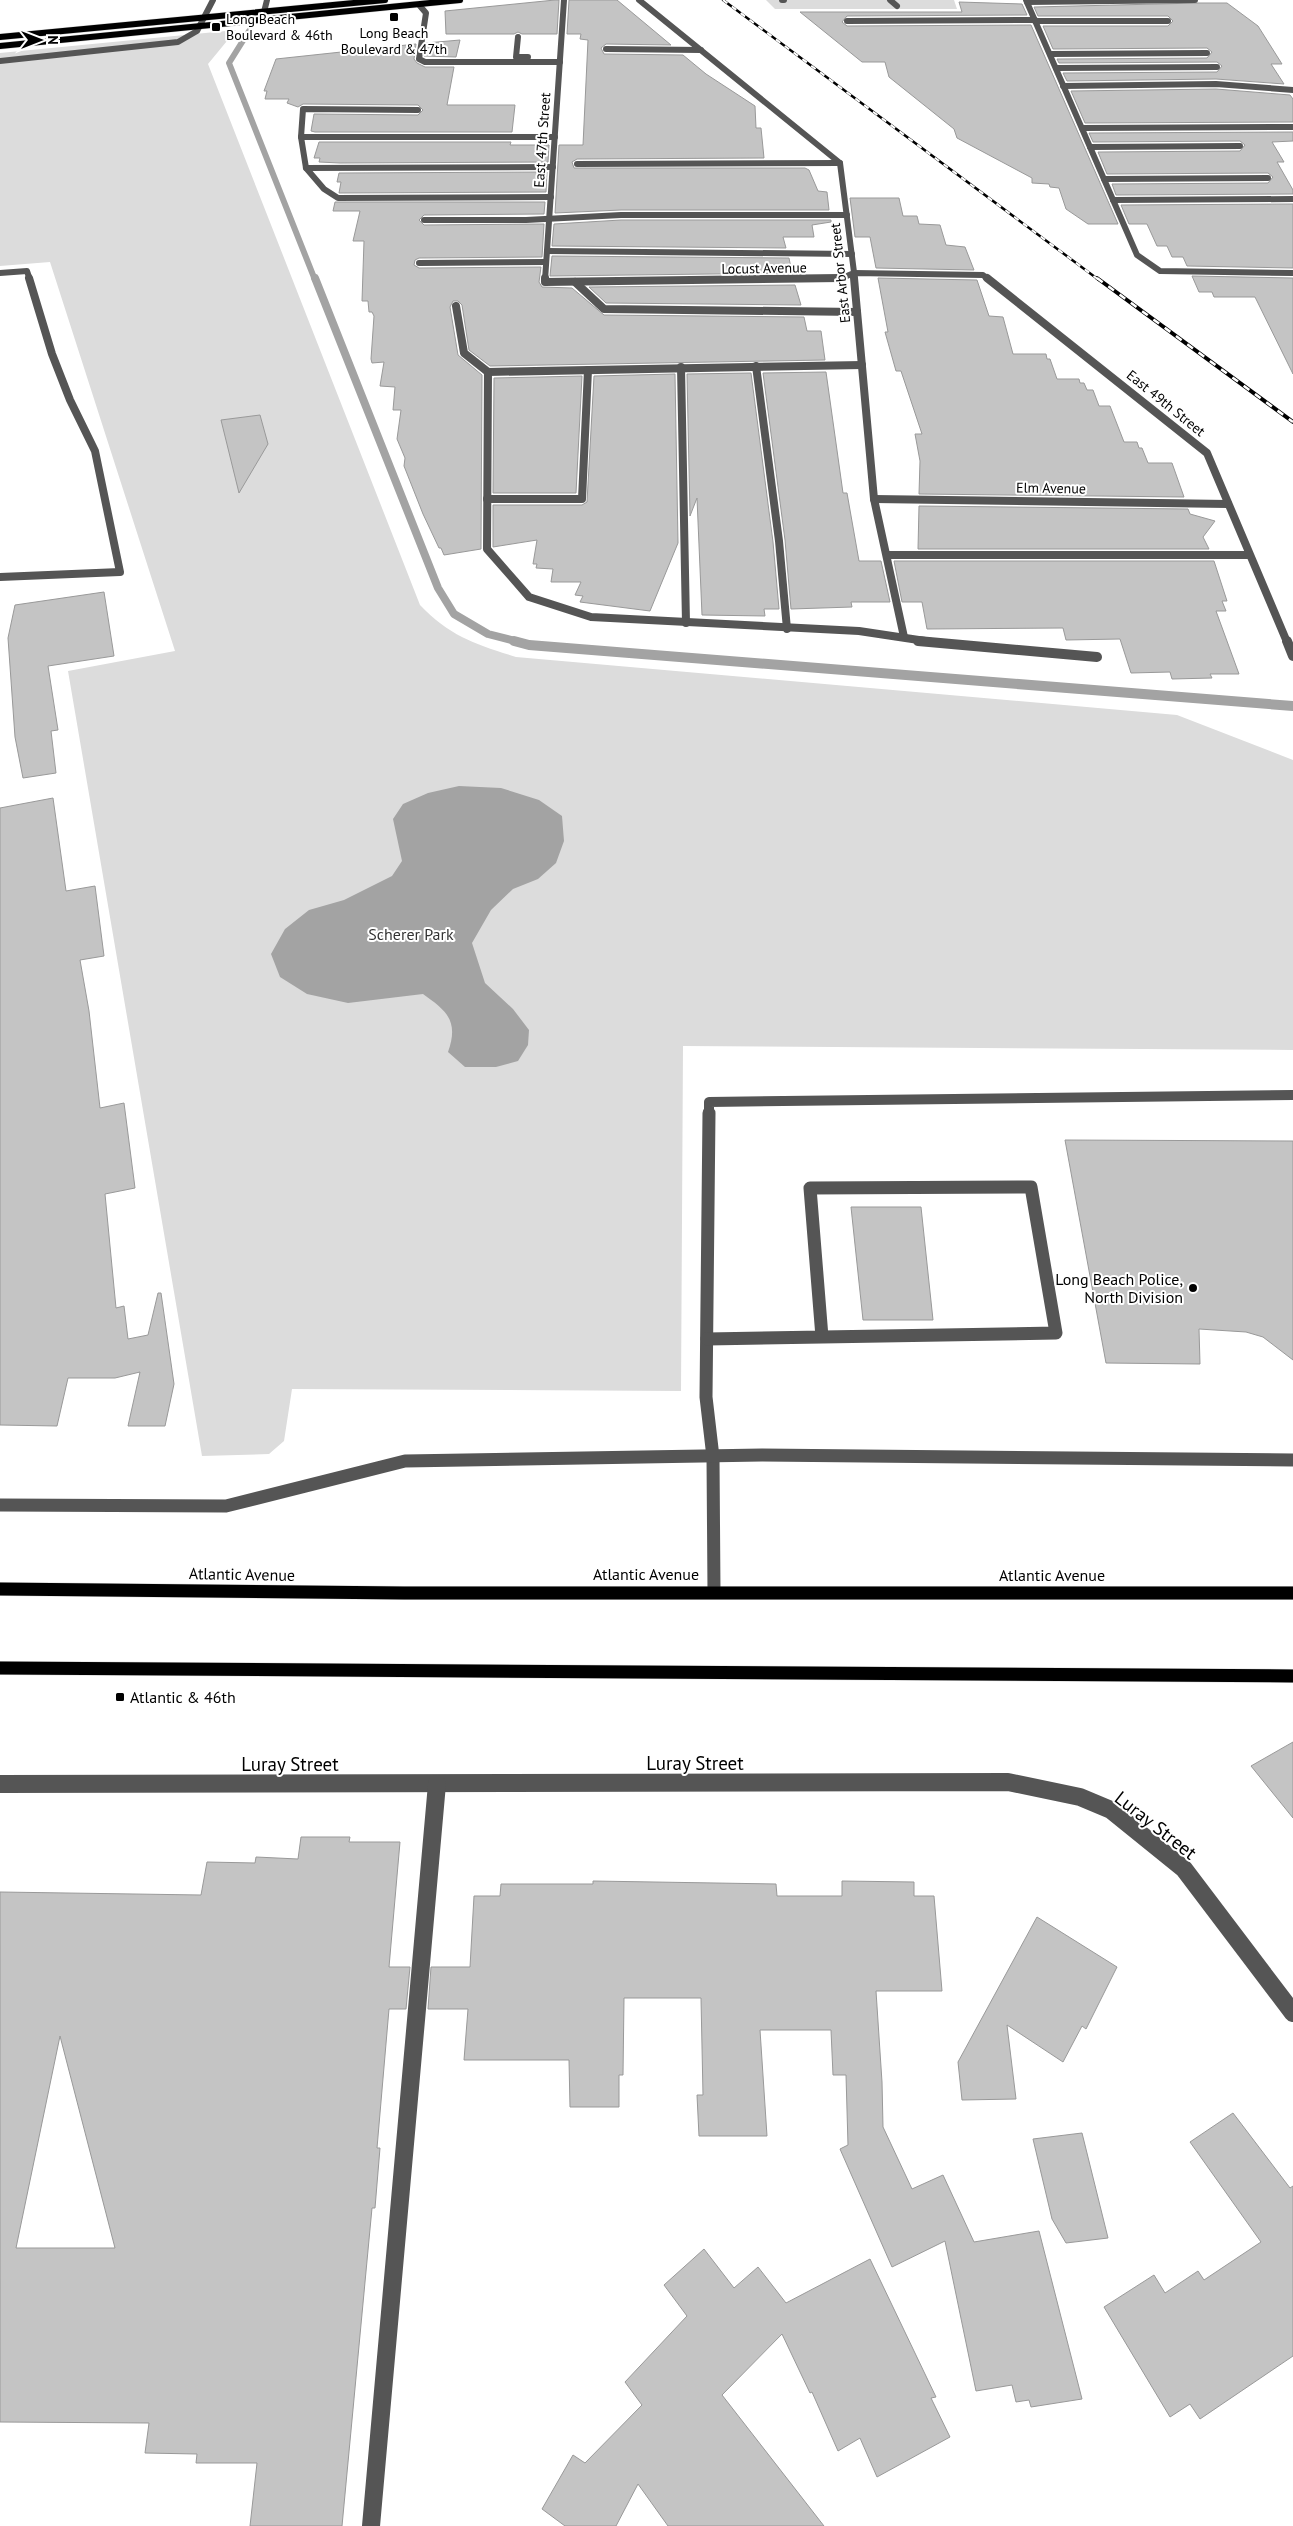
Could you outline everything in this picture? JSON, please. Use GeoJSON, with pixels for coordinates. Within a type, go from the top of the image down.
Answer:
{"type":"FeatureCollection","features":[{"type":"Feature","properties":{"kind":"main road"},"geometry":{"type":"LineString","coordinates":[[0,37],[385,0]]}},
{"type":"Feature","properties":{"kind":"main road"},"geometry":{"type":"LineString","coordinates":[[0,46],[420,6],[460,0]]}},
{"type":"Feature","properties":{"kind":"main road","name":"Atlantic Avenue"},"geometry":{"type":"LineString","coordinates":[[0,1589],[394,1593],[1293,1593]]}},
{"type":"Feature","properties":{"kind":"main road"},"geometry":{"type":"LineString","coordinates":[[0,1668],[1293,1676]]}},
{"type":"Feature","properties":{"kind":"street"},"geometry":{"type":"LineString","coordinates":[[0,61],[178,42],[192,38],[205,18],[213,0]]}},
{"type":"Feature","properties":{"kind":"street"},"geometry":{"type":"LineString","coordinates":[[264,12],[267,0]]}},
{"type":"Feature","properties":{"kind":"street"},"geometry":{"type":"LineString","coordinates":[[312,7],[314,0]]}},
{"type":"Feature","properties":{"kind":"street","name":"East 47th Street"},"geometry":{"type":"LineString","coordinates":[[544,282],[564,0]]}},
{"type":"Feature","properties":{"kind":"street"},"geometry":{"type":"LineString","coordinates":[[639,0],[840,163]]}},
{"type":"Feature","properties":{"kind":"street"},"geometry":{"type":"LineString","coordinates":[[890,0],[897,6]]}},
{"type":"Feature","properties":{"kind":"street"},"geometry":{"type":"LineString","coordinates":[[1195,0],[1027,1],[1137,254],[1160,271],[1293,273]]}},
{"type":"Feature","properties":{"kind":"street"},"geometry":{"type":"LineString","coordinates":[[420,6],[426,14],[419,59],[425,62],[560,60]]}},
{"type":"Feature","properties":{"kind":"street"},"geometry":{"type":"LineString","coordinates":[[847,21],[1168,21]]}},
{"type":"Feature","properties":{"kind":"street"},"geometry":{"type":"LineString","coordinates":[[518,37],[516,57],[560,60]]}},
{"type":"Feature","properties":{"kind":"street"},"geometry":{"type":"LineString","coordinates":[[606,49],[701,50]]}},
{"type":"Feature","properties":{"kind":"street"},"geometry":{"type":"LineString","coordinates":[[1050,54],[1206,53]]}},
{"type":"Feature","properties":{"kind":"street"},"geometry":{"type":"LineString","coordinates":[[1056,68],[1217,67]]}},
{"type":"Feature","properties":{"kind":"street"},"geometry":{"type":"LineString","coordinates":[[1064,86],[1216,84],[1293,90]]}},
{"type":"Feature","properties":{"kind":"street"},"geometry":{"type":"LineString","coordinates":[[418,110],[303,109],[301,137],[306,168],[324,189],[338,198],[551,197]]}},
{"type":"Feature","properties":{"kind":"street"},"geometry":{"type":"LineString","coordinates":[[1082,128],[1293,127]]}},
{"type":"Feature","properties":{"kind":"street"},"geometry":{"type":"LineString","coordinates":[[301,137],[555,137]]}},
{"type":"Feature","properties":{"kind":"street"},"geometry":{"type":"LineString","coordinates":[[1090,146],[1240,146]]}},
{"type":"Feature","properties":{"kind":"street"},"geometry":{"type":"LineString","coordinates":[[577,164],[840,163]]}},
{"type":"Feature","properties":{"kind":"street","name":"East Arbor Street"},"geometry":{"type":"LineString","coordinates":[[840,163],[854,273],[874,499],[904,637]]}},
{"type":"Feature","properties":{"kind":"street"},"geometry":{"type":"LineString","coordinates":[[306,168],[553,167]]}},
{"type":"Feature","properties":{"kind":"street"},"geometry":{"type":"LineString","coordinates":[[1104,179],[1268,178]]}},
{"type":"Feature","properties":{"kind":"street"},"geometry":{"type":"LineString","coordinates":[[1113,200],[1293,200]]}},
{"type":"Feature","properties":{"kind":"street"},"geometry":{"type":"LineString","coordinates":[[424,220],[621,215],[847,215]]}},
{"type":"Feature","properties":{"kind":"street"},"geometry":{"type":"LineString","coordinates":[[547,251],[852,254]]}},
{"type":"Feature","properties":{"kind":"street"},"geometry":{"type":"LineString","coordinates":[[419,263],[546,262]]}},
{"type":"Feature","properties":{"kind":"street"},"geometry":{"type":"LineString","coordinates":[[0,273],[27,271],[59,372],[70,400],[95,451],[120,572],[0,577]]}},
{"type":"Feature","properties":{"kind":"street","name":"Locust Avenue"},"geometry":{"type":"LineString","coordinates":[[544,282],[836,280],[854,273],[982,274]]}},
{"type":"Feature","properties":{"kind":"street","name":"East 49th Street"},"geometry":{"type":"LineString","coordinates":[[982,274],[1196,442],[1207,453],[1293,656]]}},
{"type":"Feature","properties":{"kind":"street"},"geometry":{"type":"LineString","coordinates":[[575,282],[604,309],[638,312],[857,312]]}},
{"type":"Feature","properties":{"kind":"street"},"geometry":{"type":"LineString","coordinates":[[456,306],[464,353],[488,372],[862,365]]}},
{"type":"Feature","properties":{"kind":"street"},"geometry":{"type":"LineString","coordinates":[[756,366],[779,541],[787,629]]}},
{"type":"Feature","properties":{"kind":"street"},"geometry":{"type":"LineString","coordinates":[[681,368],[686,623]]}},
{"type":"Feature","properties":{"kind":"street"},"geometry":{"type":"LineString","coordinates":[[487,498],[582,499],[588,370]]}},
{"type":"Feature","properties":{"kind":"street"},"geometry":{"type":"LineString","coordinates":[[488,372],[487,549],[529,597],[592,617],[787,629],[859,631],[904,637],[918,641],[1097,656]]}},
{"type":"Feature","properties":{"kind":"street","name":"Elm Avenue"},"geometry":{"type":"LineString","coordinates":[[874,499],[1228,504]]}},
{"type":"Feature","properties":{"kind":"street"},"geometry":{"type":"LineString","coordinates":[[887,555],[1249,555]]}},
{"type":"Feature","properties":{"kind":"street"},"geometry":{"type":"LineString","coordinates":[[714,1592],[713,1457],[706,1397],[709,1102],[1293,1095]]}},
{"type":"Feature","properties":{"kind":"street"},"geometry":{"type":"LineString","coordinates":[[707,1339],[1056,1333],[1031,1187],[810,1188],[822,1337]]}},
{"type":"Feature","properties":{"kind":"street"},"geometry":{"type":"LineString","coordinates":[[0,1505],[226,1506],[405,1461],[762,1455],[1293,1460]]}},
{"type":"Feature","properties":{"kind":"street","name":"Luray Street"},"geometry":{"type":"LineString","coordinates":[[0,1784],[1008,1782],[1080,1797],[1111,1810],[1184,1869],[1293,2013]]}},
{"type":"Feature","properties":{"kind":"street"},"geometry":{"type":"LineString","coordinates":[[371,2526],[437,1784]]}},
{"type":"Feature","properties":{"kind":"green space"},"geometry":{"type":"Polygon","coordinates":[[[766,0],[954,0],[957,9],[775,9],[766,0]]]}},
{"type":"Feature","properties":{"kind":"green space","name":"Scherer Park"},"geometry":{"type":"Polygon","coordinates":[[[236,30],[208,64],[420,605],[431,616],[464,638],[516,657],[1177,715],[1293,760],[1293,1050],[683,1046],[681,1391],[292,1389],[284,1441],[269,1454],[202,1456],[68,671],[175,651],[50,262],[0,266],[0,53],[236,30]]]}},
{"type":"Feature","properties":{"kind":"shaded area"},"geometry":{"type":"Polygon","coordinates":[[[459,786],[501,788],[539,800],[562,816],[564,841],[556,863],[538,879],[513,889],[491,910],[472,943],[485,983],[513,1009],[529,1030],[528,1045],[518,1061],[496,1067],[465,1067],[448,1052],[452,1032],[449,1018],[439,1006],[423,994],[348,1003],[307,994],[280,977],[271,954],[285,929],[309,910],[344,900],[392,876],[402,861],[393,819],[403,804],[428,793],[459,786]]]}},
{"type":"Feature","properties":{"kind":"building"},"geometry":{"type":"Polygon","coordinates":[[[559,0],[557,34],[522,34],[518,32],[514,34],[446,34],[445,11],[559,0]]]}},
{"type":"Feature","properties":{"kind":"building"},"geometry":{"type":"Polygon","coordinates":[[[569,0],[617,0],[671,45],[606,44],[601,48],[604,54],[683,55],[706,74],[755,106],[756,128],[761,128],[764,158],[577,159],[572,162],[574,168],[805,168],[809,170],[818,191],[827,192],[829,210],[621,210],[555,213],[559,145],[583,145],[588,40],[580,39],[581,34],[567,34],[569,0]]]}},
{"type":"Feature","properties":{"kind":"building"},"geometry":{"type":"Polygon","coordinates":[[[959,2],[1022,4],[1027,15],[847,16],[842,22],[847,26],[1031,25],[1118,224],[1088,224],[1066,209],[1059,188],[1050,187],[1049,184],[1032,183],[1032,178],[957,138],[954,129],[889,77],[885,62],[862,62],[800,12],[962,12],[959,2]]]}},
{"type":"Feature","properties":{"kind":"building"},"geometry":{"type":"Polygon","coordinates":[[[1227,3],[1258,26],[1282,64],[1271,64],[1284,84],[1216,79],[1067,81],[1063,73],[1217,72],[1222,66],[1217,62],[1059,63],[1057,59],[1207,58],[1212,52],[1207,48],[1053,49],[1043,26],[1168,26],[1173,21],[1168,16],[1038,16],[1034,7],[1227,3]]]}},
{"type":"Feature","properties":{"kind":"building"},"geometry":{"type":"Polygon","coordinates":[[[460,40],[456,57],[424,56],[426,43],[460,40]]]}},
{"type":"Feature","properties":{"kind":"building"},"geometry":{"type":"Polygon","coordinates":[[[416,44],[414,59],[417,63],[425,67],[454,67],[447,105],[515,105],[512,132],[315,132],[311,131],[314,114],[418,115],[423,110],[418,105],[303,104],[298,107],[287,103],[289,99],[265,99],[267,91],[264,91],[276,59],[416,44]]]}},
{"type":"Feature","properties":{"kind":"building"},"geometry":{"type":"Polygon","coordinates":[[[1216,89],[1290,95],[1293,99],[1293,122],[1085,123],[1071,91],[1216,89]]]}},
{"type":"Feature","properties":{"kind":"building"},"geometry":{"type":"Polygon","coordinates":[[[1293,132],[1293,141],[1272,142],[1284,162],[1277,162],[1293,190],[1293,194],[1116,195],[1112,184],[1268,183],[1273,177],[1268,173],[1107,174],[1098,152],[1240,151],[1245,145],[1240,141],[1093,142],[1089,133],[1293,132]]]}},
{"type":"Feature","properties":{"kind":"building"},"geometry":{"type":"Polygon","coordinates":[[[319,142],[511,142],[510,145],[549,145],[548,162],[340,163],[319,162],[320,158],[314,158],[319,142]]]}},
{"type":"Feature","properties":{"kind":"building"},"geometry":{"type":"Polygon","coordinates":[[[547,172],[546,192],[339,193],[341,182],[337,182],[339,173],[547,172]]]}},
{"type":"Feature","properties":{"kind":"building"},"geometry":{"type":"Polygon","coordinates":[[[850,198],[899,198],[903,216],[917,216],[919,224],[940,225],[946,245],[965,247],[974,270],[876,268],[870,237],[855,237],[850,198]]]}},
{"type":"Feature","properties":{"kind":"building"},"geometry":{"type":"Polygon","coordinates":[[[335,202],[545,202],[544,214],[424,215],[419,220],[424,225],[544,224],[542,257],[419,258],[415,260],[414,265],[419,268],[541,267],[539,282],[542,287],[572,288],[604,315],[804,317],[807,331],[821,331],[825,360],[490,366],[469,350],[462,305],[458,301],[453,301],[450,307],[458,355],[482,375],[481,549],[444,555],[423,514],[404,466],[405,458],[397,439],[401,410],[393,410],[395,387],[380,386],[384,362],[372,363],[371,359],[374,316],[372,312],[369,312],[368,301],[362,301],[364,241],[353,241],[360,211],[333,211],[335,202]]]}},
{"type":"Feature","properties":{"kind":"building"},"geometry":{"type":"Polygon","coordinates":[[[1293,204],[1293,268],[1187,266],[1183,257],[1172,257],[1167,246],[1157,246],[1147,224],[1129,224],[1121,205],[1293,204]]]}},
{"type":"Feature","properties":{"kind":"building"},"geometry":{"type":"Polygon","coordinates":[[[621,220],[831,220],[831,222],[812,225],[814,237],[783,237],[786,248],[552,246],[554,224],[621,220]]]}},
{"type":"Feature","properties":{"kind":"building"},"geometry":{"type":"Polygon","coordinates":[[[552,256],[789,258],[792,273],[550,276],[552,256]]]}},
{"type":"Feature","properties":{"kind":"building"},"geometry":{"type":"Polygon","coordinates":[[[1192,276],[1293,278],[1293,374],[1255,297],[1214,297],[1212,292],[1199,292],[1192,276]]]}},
{"type":"Feature","properties":{"kind":"building"},"geometry":{"type":"Polygon","coordinates":[[[878,278],[977,280],[989,316],[1003,317],[1013,354],[1046,354],[1047,359],[1050,359],[1057,379],[1079,379],[1080,383],[1084,383],[1087,390],[1093,390],[1099,406],[1110,406],[1124,442],[1137,442],[1139,448],[1142,448],[1148,463],[1172,463],[1184,497],[919,494],[920,461],[915,434],[922,434],[901,371],[896,371],[885,332],[888,332],[878,278]]]}},
{"type":"Feature","properties":{"kind":"building"},"geometry":{"type":"Polygon","coordinates":[[[795,285],[801,305],[606,303],[589,287],[795,285]]]}},
{"type":"Feature","properties":{"kind":"building"},"geometry":{"type":"Polygon","coordinates":[[[826,372],[843,493],[847,493],[859,561],[881,561],[890,602],[851,602],[852,607],[791,609],[785,540],[763,373],[826,372]]]}},
{"type":"Feature","properties":{"kind":"building"},"geometry":{"type":"Polygon","coordinates":[[[751,373],[773,542],[779,609],[764,609],[765,616],[702,615],[697,498],[690,516],[687,374],[751,373]]]}},
{"type":"Feature","properties":{"kind":"building"},"geometry":{"type":"Polygon","coordinates":[[[675,374],[678,543],[650,611],[580,602],[583,596],[575,595],[581,582],[551,582],[553,569],[536,568],[537,564],[533,564],[537,540],[493,547],[493,505],[582,505],[587,502],[594,376],[675,374]]]}},
{"type":"Feature","properties":{"kind":"building"},"geometry":{"type":"Polygon","coordinates":[[[582,376],[576,493],[493,493],[494,378],[582,376]]]}},
{"type":"Feature","properties":{"kind":"building"},"geometry":{"type":"Polygon","coordinates":[[[260,415],[268,444],[239,493],[221,420],[260,415]]]}},
{"type":"Feature","properties":{"kind":"building"},"geometry":{"type":"Polygon","coordinates":[[[919,506],[1188,509],[1190,514],[1215,521],[1203,537],[1209,549],[918,549],[919,506]]]}},
{"type":"Feature","properties":{"kind":"building"},"geometry":{"type":"Polygon","coordinates":[[[894,561],[1214,561],[1227,601],[1222,601],[1226,611],[1216,611],[1239,674],[1210,674],[1212,678],[1172,679],[1170,672],[1131,673],[1120,639],[1066,640],[1063,628],[927,629],[922,602],[902,602],[894,561]]]}},
{"type":"Feature","properties":{"kind":"building"},"geometry":{"type":"Polygon","coordinates":[[[104,592],[114,656],[48,666],[58,730],[51,731],[56,773],[23,778],[15,737],[8,638],[15,605],[104,592]]]}},
{"type":"Feature","properties":{"kind":"building"},"geometry":{"type":"Polygon","coordinates":[[[53,798],[66,891],[95,886],[104,956],[80,960],[89,1011],[100,1108],[124,1103],[135,1188],[105,1194],[116,1308],[124,1306],[128,1339],[148,1335],[158,1293],[161,1293],[174,1384],[165,1426],[128,1426],[140,1372],[115,1378],[68,1378],[57,1426],[0,1425],[0,808],[53,798]]]}},
{"type":"Feature","properties":{"kind":"building","name":"Long Beach Police, North Division"},"geometry":{"type":"Polygon","coordinates":[[[1065,1140],[1293,1141],[1293,1360],[1263,1337],[1246,1332],[1199,1329],[1200,1364],[1106,1363],[1065,1140]]]}},
{"type":"Feature","properties":{"kind":"building"},"geometry":{"type":"Polygon","coordinates":[[[851,1207],[921,1207],[933,1320],[863,1320],[851,1207]]]}},
{"type":"Feature","properties":{"kind":"building"},"geometry":{"type":"Polygon","coordinates":[[[1293,1742],[1293,1818],[1251,1766],[1293,1742]]]}},
{"type":"Feature","properties":{"kind":"building"},"geometry":{"type":"Polygon","coordinates":[[[301,1837],[350,1837],[349,1842],[400,1842],[389,1967],[410,1967],[406,2009],[389,2009],[377,2148],[380,2148],[375,2208],[372,2208],[342,2526],[250,2526],[257,2463],[196,2463],[197,2454],[145,2453],[149,2423],[0,2422],[0,1892],[201,1895],[207,1862],[255,1863],[256,1857],[298,1859],[301,1837]],[[60,2036],[16,2248],[115,2248],[60,2036]]]}},
{"type":"Feature","properties":{"kind":"building"},"geometry":{"type":"Polygon","coordinates":[[[593,1881],[776,1884],[777,1896],[842,1896],[842,1881],[914,1882],[914,1896],[934,1896],[942,1991],[876,1991],[883,2127],[912,2189],[943,2175],[974,2242],[1039,2231],[1082,2399],[1031,2407],[1029,2400],[1016,2402],[1012,2385],[976,2391],[945,2241],[892,2267],[840,2149],[848,2145],[846,2075],[833,2075],[831,2030],[760,2030],[767,2136],[699,2136],[697,2095],[703,2095],[701,1998],[624,1998],[623,2075],[619,2075],[619,2107],[570,2107],[569,2060],[464,2060],[468,2009],[428,2009],[431,1967],[470,1967],[474,1896],[500,1896],[501,1884],[593,1884],[593,1881]]]}},
{"type":"Feature","properties":{"kind":"building"},"geometry":{"type":"Polygon","coordinates":[[[1037,1917],[1117,1967],[1086,2029],[1082,2026],[1063,2062],[1007,2025],[1016,2099],[962,2100],[958,2062],[1037,1917]]]}},
{"type":"Feature","properties":{"kind":"building"},"geometry":{"type":"Polygon","coordinates":[[[1233,2113],[1290,2188],[1293,2186],[1293,2356],[1200,2419],[1190,2404],[1170,2417],[1104,2307],[1154,2275],[1165,2293],[1198,2271],[1204,2280],[1261,2242],[1190,2142],[1233,2113]]]}},
{"type":"Feature","properties":{"kind":"building"},"geometry":{"type":"Polygon","coordinates":[[[1082,2133],[1108,2238],[1066,2243],[1052,2219],[1033,2139],[1082,2133]]]}},
{"type":"Feature","properties":{"kind":"building"},"geometry":{"type":"Polygon","coordinates":[[[704,2249],[734,2288],[758,2267],[786,2303],[870,2259],[936,2397],[931,2398],[950,2437],[877,2477],[860,2438],[838,2451],[812,2392],[810,2393],[782,2334],[722,2395],[824,2526],[668,2526],[638,2484],[616,2526],[565,2526],[542,2509],[573,2455],[585,2463],[642,2405],[625,2382],[687,2316],[664,2285],[704,2249]]]}},
{"type":"Feature","properties":{"kind":"waterway"},"geometry":{"type":"LineString","coordinates":[[249,31],[229,63],[315,280]]}},
{"type":"Feature","properties":{"kind":"waterway"},"geometry":{"type":"LineString","coordinates":[[315,278],[438,588],[454,614],[488,634],[519,642]]}},
{"type":"Feature","properties":{"kind":"waterway"},"geometry":{"type":"LineString","coordinates":[[514,641],[529,645],[1293,706]]}},
{"type":"Feature","properties":{"kind":"railway"},"geometry":{"type":"LineString","coordinates":[[723,0],[1099,280]]}},
{"type":"Feature","properties":{"kind":"railway"},"geometry":{"type":"LineString","coordinates":[[1097,278],[1293,422]]}},
{"type":"Feature","properties":{"kind":"place","name":"Long Beach Boulevard & 47th"},"geometry":{"type":"Point","coordinates":[394,17]}},
{"type":"Feature","properties":{"kind":"place","name":"Long Beach Boulevard & 46th"},"geometry":{"type":"Point","coordinates":[216,27]}},
{"type":"Feature","properties":{"kind":"place","name":"Long Beach Police, North Division"},"geometry":{"type":"Point","coordinates":[1193,1288]}},
{"type":"Feature","properties":{"kind":"place","name":"Atlantic & 46th"},"geometry":{"type":"Point","coordinates":[120,1697]}}]}
